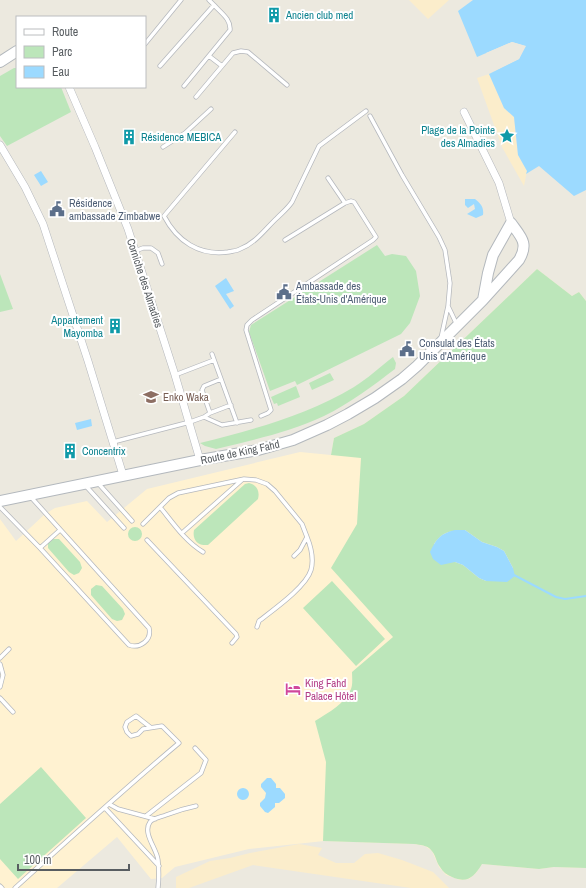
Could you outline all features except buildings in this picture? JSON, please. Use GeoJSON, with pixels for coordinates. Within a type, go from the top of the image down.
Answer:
{"type":"FeatureCollection","features":[{"type":"Feature","properties":{"kind":"street"},"geometry":{"type":"LineString","coordinates":[[0,62],[16,52]]}},
{"type":"Feature","properties":{"kind":"street","name":"Corniche des Almadies"},"geometry":{"type":"LineString","coordinates":[[69,88],[96,147],[128,229],[190,422],[200,460]]}},
{"type":"Feature","properties":{"kind":"street"},"geometry":{"type":"LineString","coordinates":[[464,112],[499,183],[511,223],[493,256],[483,300]]}},
{"type":"Feature","properties":{"kind":"street"},"geometry":{"type":"LineString","coordinates":[[0,145],[25,187],[43,224],[123,475]]}},
{"type":"Feature","properties":{"kind":"street","name":"Route de King Fahd"},"geometry":{"type":"LineString","coordinates":[[0,501],[97,482],[123,475],[258,450],[293,440],[348,414],[402,379],[483,300],[519,260],[523,253],[524,245],[522,237],[511,223]]}},
{"type":"Feature","properties":{"kind":"lane"},"geometry":{"type":"LineString","coordinates":[[146,43],[180,0]]}},
{"type":"Feature","properties":{"kind":"lane"},"geometry":{"type":"LineString","coordinates":[[184,86],[230,30],[231,25],[228,19],[209,0]]}},
{"type":"Feature","properties":{"kind":"lane"},"geometry":{"type":"LineString","coordinates":[[160,66],[214,5]]}},
{"type":"Feature","properties":{"kind":"lane"},"geometry":{"type":"LineString","coordinates":[[196,96],[233,53],[241,51],[248,52],[287,85]]}},
{"type":"Feature","properties":{"kind":"lane"},"geometry":{"type":"LineString","coordinates":[[209,56],[222,66]]}},
{"type":"Feature","properties":{"kind":"lane"},"geometry":{"type":"LineString","coordinates":[[163,147],[185,133],[211,109]]}},
{"type":"Feature","properties":{"kind":"lane"},"geometry":{"type":"LineString","coordinates":[[235,132],[164,216],[176,235],[191,246],[203,251],[217,254],[238,250],[255,241],[292,202],[319,146],[366,111]]}},
{"type":"Feature","properties":{"kind":"lane"},"geometry":{"type":"LineString","coordinates":[[370,116],[402,176],[439,237],[445,250],[450,283],[448,306],[439,344]]}},
{"type":"Feature","properties":{"kind":"lane"},"geometry":{"type":"LineString","coordinates":[[328,178],[345,202]]}},
{"type":"Feature","properties":{"kind":"lane"},"geometry":{"type":"LineString","coordinates":[[261,416],[268,413],[270,410],[246,330],[247,325],[252,320],[376,239],[376,236],[354,202],[351,201],[345,202],[285,240]]}},
{"type":"Feature","properties":{"kind":"lane"},"geometry":{"type":"LineString","coordinates":[[134,251],[143,248],[152,248],[158,253],[162,264]]}},
{"type":"Feature","properties":{"kind":"lane"},"geometry":{"type":"LineString","coordinates":[[448,306],[457,326]]}},
{"type":"Feature","properties":{"kind":"lane"},"geometry":{"type":"LineString","coordinates":[[212,354],[237,423]]}},
{"type":"Feature","properties":{"kind":"lane"},"geometry":{"type":"LineString","coordinates":[[175,375],[214,360]]}},
{"type":"Feature","properties":{"kind":"lane"},"geometry":{"type":"LineString","coordinates":[[210,413],[202,388],[221,379]]}},
{"type":"Feature","properties":{"kind":"lane"},"geometry":{"type":"LineString","coordinates":[[113,442],[190,422],[231,405]]}},
{"type":"Feature","properties":{"kind":"lane"},"geometry":{"type":"LineString","coordinates":[[204,417],[222,425],[251,420]]}},
{"type":"Feature","properties":{"kind":"lane"},"geometry":{"type":"LineString","coordinates":[[182,533],[244,478]]}},
{"type":"Feature","properties":{"kind":"lane"},"geometry":{"type":"LineString","coordinates":[[143,524],[169,498],[178,493],[244,478],[267,484],[275,491],[302,524],[311,548],[311,570],[306,580],[300,587],[259,621],[257,627]]}},
{"type":"Feature","properties":{"kind":"lane"},"geometry":{"type":"LineString","coordinates":[[97,482],[132,521]]}},
{"type":"Feature","properties":{"kind":"lane"},"geometry":{"type":"LineString","coordinates":[[84,484],[124,528]]}},
{"type":"Feature","properties":{"kind":"lane"},"geometry":{"type":"LineString","coordinates":[[0,507],[130,645],[135,647],[140,646],[149,638],[149,628],[29,495]]}},
{"type":"Feature","properties":{"kind":"lane"},"geometry":{"type":"LineString","coordinates":[[160,507],[195,547],[203,552]]}},
{"type":"Feature","properties":{"kind":"lane"},"geometry":{"type":"LineString","coordinates":[[40,548],[60,530]]}},
{"type":"Feature","properties":{"kind":"lane"},"geometry":{"type":"LineString","coordinates":[[294,556],[300,550],[307,536]]}},
{"type":"Feature","properties":{"kind":"lane"},"geometry":{"type":"LineString","coordinates":[[147,540],[236,634],[237,637],[232,643]]}},
{"type":"Feature","properties":{"kind":"lane"},"geometry":{"type":"LineString","coordinates":[[0,658],[9,649]]}},
{"type":"Feature","properties":{"kind":"lane"},"geometry":{"type":"LineString","coordinates":[[0,664],[3,675],[0,687]]}},
{"type":"Feature","properties":{"kind":"lane"},"geometry":{"type":"LineString","coordinates":[[0,698],[13,712]]}},
{"type":"Feature","properties":{"kind":"lane"},"geometry":{"type":"LineString","coordinates":[[15,888],[105,808],[123,790],[179,743],[162,726],[143,729],[138,734],[131,736],[125,727],[127,722],[136,716],[150,727]]}},
{"type":"Feature","properties":{"kind":"lane"},"geometry":{"type":"LineString","coordinates":[[146,816],[201,774],[206,760],[195,748]]}},
{"type":"Feature","properties":{"kind":"lane"},"geometry":{"type":"LineString","coordinates":[[109,804],[118,809],[155,819]]}},
{"type":"Feature","properties":{"kind":"lane"},"geometry":{"type":"LineString","coordinates":[[158,888],[158,859],[148,829],[149,824],[155,819],[185,808],[196,806]]}},
{"type":"Feature","properties":{"kind":"lane"},"geometry":{"type":"LineString","coordinates":[[105,808],[158,866]]}},
{"type":"Feature","properties":{"kind":"shaded area","name":"King Fahd Palace Hôtel"},"geometry":{"type":"Polygon","coordinates":[[[537,269],[572,296],[579,292],[586,301],[586,868],[554,867],[539,869],[482,864],[476,873],[469,879],[460,880],[446,875],[439,867],[432,851],[425,846],[414,844],[324,841],[249,849],[175,867],[162,878],[151,879],[117,837],[57,888],[0,888],[0,519],[16,541],[45,514],[55,508],[87,501],[107,522],[147,489],[300,452],[331,455],[334,438],[364,424],[404,396],[537,269]]]}},
{"type":"Feature","properties":{"kind":"green space"},"geometry":{"type":"Polygon","coordinates":[[[16,68],[16,88],[61,88],[71,112],[7,146],[0,136],[0,76],[16,68]]]}},
{"type":"Feature","properties":{"kind":"green space"},"geometry":{"type":"Polygon","coordinates":[[[377,245],[385,256],[392,254],[406,256],[416,271],[420,296],[410,323],[401,334],[297,385],[295,381],[270,391],[249,332],[251,325],[377,245]]]}},
{"type":"Feature","properties":{"kind":"green space"},"geometry":{"type":"Polygon","coordinates":[[[537,269],[572,296],[579,292],[586,301],[586,868],[554,867],[539,869],[482,864],[473,876],[462,880],[445,873],[439,865],[433,852],[428,847],[414,844],[323,841],[326,762],[315,721],[345,699],[352,687],[352,672],[393,637],[331,568],[357,524],[361,458],[331,455],[334,438],[364,424],[404,396],[537,269]],[[465,530],[447,532],[434,544],[455,562],[463,565],[479,578],[486,581],[513,568],[504,551],[482,542],[465,530]]]}},
{"type":"Feature","properties":{"kind":"green space"},"geometry":{"type":"Polygon","coordinates":[[[0,274],[13,309],[0,312],[0,274]]]}},
{"type":"Feature","properties":{"kind":"green space"},"geometry":{"type":"Polygon","coordinates":[[[393,357],[396,363],[395,369],[352,400],[311,422],[257,439],[216,449],[200,443],[279,421],[317,406],[354,387],[369,377],[393,357]]]}},
{"type":"Feature","properties":{"kind":"green space"},"geometry":{"type":"Polygon","coordinates":[[[330,373],[334,380],[312,390],[309,383],[330,373]]]}},
{"type":"Feature","properties":{"kind":"green space"},"geometry":{"type":"Polygon","coordinates":[[[296,386],[300,397],[278,406],[277,403],[274,404],[271,397],[296,386]]]}},
{"type":"Feature","properties":{"kind":"green space"},"geometry":{"type":"Polygon","coordinates":[[[249,483],[254,485],[257,489],[259,493],[258,499],[208,545],[196,542],[194,530],[245,484],[249,483]]]}},
{"type":"Feature","properties":{"kind":"green space"},"geometry":{"type":"Polygon","coordinates":[[[135,527],[140,529],[142,534],[140,539],[135,541],[130,539],[128,534],[130,529],[135,527]]]}},
{"type":"Feature","properties":{"kind":"green space"},"geometry":{"type":"Polygon","coordinates":[[[53,539],[59,539],[80,562],[82,568],[79,573],[74,575],[69,572],[48,548],[48,542],[53,539]]]}},
{"type":"Feature","properties":{"kind":"green space"},"geometry":{"type":"Polygon","coordinates":[[[332,581],[385,639],[356,666],[303,608],[332,581]]]}},
{"type":"Feature","properties":{"kind":"green space"},"geometry":{"type":"Polygon","coordinates":[[[96,585],[102,586],[123,609],[125,614],[122,620],[117,621],[112,619],[91,595],[91,589],[96,585]]]}},
{"type":"Feature","properties":{"kind":"green space"},"geometry":{"type":"Polygon","coordinates":[[[41,767],[86,818],[18,879],[0,859],[0,804],[41,767]]]}},
{"type":"Feature","properties":{"kind":"sand"},"geometry":{"type":"Polygon","coordinates":[[[409,0],[449,0],[428,19],[409,0]]]}},
{"type":"Feature","properties":{"kind":"sand","name":"Plage de la Pointe des Almadies"},"geometry":{"type":"Polygon","coordinates":[[[489,74],[504,108],[514,117],[518,155],[527,171],[524,186],[502,147],[477,78],[489,74]]]}},
{"type":"Feature","properties":{"kind":"sand"},"geometry":{"type":"Polygon","coordinates":[[[299,844],[322,848],[318,855],[336,863],[354,863],[365,854],[378,853],[402,860],[433,872],[449,888],[411,888],[253,865],[189,888],[176,888],[176,877],[210,861],[299,844]]]}},
{"type":"Feature","properties":{"kind":"water"},"geometry":{"type":"Polygon","coordinates":[[[473,0],[586,0],[586,190],[574,196],[539,166],[526,174],[527,171],[518,155],[514,117],[504,108],[489,74],[519,59],[525,46],[512,42],[477,57],[458,11],[473,0]]]}},
{"type":"Feature","properties":{"kind":"water"},"geometry":{"type":"Polygon","coordinates":[[[41,171],[48,182],[41,186],[34,175],[41,171]]]}},
{"type":"Feature","properties":{"kind":"water"},"geometry":{"type":"Polygon","coordinates":[[[465,199],[475,199],[482,208],[483,215],[476,218],[467,214],[475,209],[474,204],[468,208],[465,205],[465,199]]]}},
{"type":"Feature","properties":{"kind":"water"},"geometry":{"type":"Polygon","coordinates":[[[226,278],[234,291],[226,294],[234,306],[230,309],[215,286],[226,278]]]}},
{"type":"Feature","properties":{"kind":"water"},"geometry":{"type":"Polygon","coordinates":[[[91,419],[92,426],[77,430],[75,423],[91,419]]]}},
{"type":"Feature","properties":{"kind":"water"},"geometry":{"type":"Polygon","coordinates":[[[455,530],[465,530],[482,542],[504,551],[513,568],[515,576],[507,582],[486,581],[479,578],[463,565],[455,562],[441,565],[433,559],[430,552],[437,540],[446,533],[455,530]]]}},
{"type":"Feature","properties":{"kind":"water"},"geometry":{"type":"Polygon","coordinates":[[[267,778],[271,778],[276,784],[276,788],[280,788],[285,794],[285,798],[279,803],[275,803],[275,807],[268,813],[265,812],[260,806],[260,803],[265,798],[266,793],[261,787],[261,784],[267,778]]]}},
{"type":"Feature","properties":{"kind":"water"},"geometry":{"type":"Polygon","coordinates":[[[241,788],[245,788],[249,794],[245,800],[241,800],[237,796],[237,792],[241,788]]]}},
{"type":"Feature","properties":{"kind":"pier"},"geometry":{"type":"Polygon","coordinates":[[[512,42],[526,46],[519,59],[494,71],[493,69],[518,58],[523,47],[513,44],[487,55],[486,53],[512,42]]]}},
{"type":"Feature","properties":{"kind":"waterway"},"geometry":{"type":"LineString","coordinates":[[514,575],[556,597],[565,599],[586,596]]}},
{"type":"Feature","properties":{"kind":"place","name":"Ancien club med"},"geometry":{"type":"Point","coordinates":[274,15]}},
{"type":"Feature","properties":{"kind":"place","name":"Plage de la Pointe des Almadies"},"geometry":{"type":"Point","coordinates":[507,136]}},
{"type":"Feature","properties":{"kind":"place","name":"Résidence MEBICA"},"geometry":{"type":"Point","coordinates":[129,137]}},
{"type":"Feature","properties":{"kind":"place","name":"Résidence ambassade Zimbabwe"},"geometry":{"type":"Point","coordinates":[57,209]}},
{"type":"Feature","properties":{"kind":"place","name":"Ambassade des États-Unis d'Amérique"},"geometry":{"type":"Point","coordinates":[284,292]}},
{"type":"Feature","properties":{"kind":"place","name":"Appartement Mayomba"},"geometry":{"type":"Point","coordinates":[115,326]}},
{"type":"Feature","properties":{"kind":"place","name":"Consulat des États Unis d'Amérique"},"geometry":{"type":"Point","coordinates":[407,349]}},
{"type":"Feature","properties":{"kind":"place","name":"Enko Waka"},"geometry":{"type":"Point","coordinates":[151,397]}},
{"type":"Feature","properties":{"kind":"place","name":"Concentrix"},"geometry":{"type":"Point","coordinates":[70,451]}},
{"type":"Feature","properties":{"kind":"place","name":"King Fahd Palace Hôtel"},"geometry":{"type":"Point","coordinates":[293,689]}}]}
